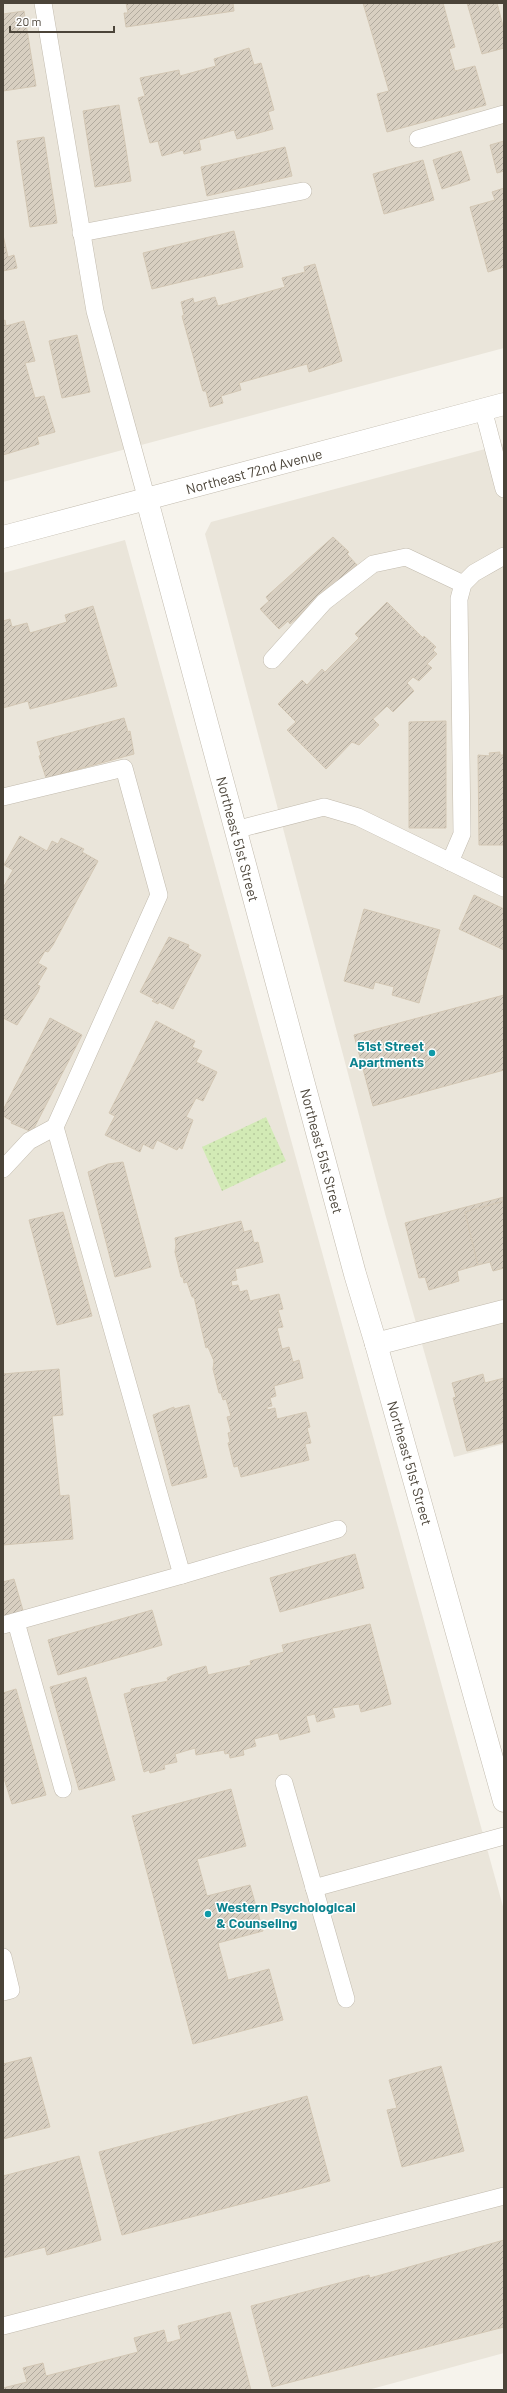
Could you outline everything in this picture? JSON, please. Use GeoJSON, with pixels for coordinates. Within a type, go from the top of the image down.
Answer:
{"type":"FeatureCollection","features":[{"type":"Feature","properties":{"kind":"street","name":"Northeast 72nd Avenue"},"geometry":{"type":"LineString","coordinates":[[3,537],[504,404]]}},
{"type":"Feature","properties":{"kind":"street","name":"Northeast 51st Street"},"geometry":{"type":"LineString","coordinates":[[147,500],[353,1267],[504,1801]]}},
{"type":"Feature","properties":{"kind":"street"},"geometry":{"type":"LineString","coordinates":[[376,1344],[504,1311]]}},
{"type":"Feature","properties":{"kind":"lane"},"geometry":{"type":"LineString","coordinates":[[43,3],[95,311],[147,500]]}},
{"type":"Feature","properties":{"kind":"lane"},"geometry":{"type":"LineString","coordinates":[[418,139],[504,114]]}},
{"type":"Feature","properties":{"kind":"lane"},"geometry":{"type":"LineString","coordinates":[[81,233],[303,191]]}},
{"type":"Feature","properties":{"kind":"lane"},"geometry":{"type":"LineString","coordinates":[[483,409],[504,489]]}},
{"type":"Feature","properties":{"kind":"lane"},"geometry":{"type":"LineString","coordinates":[[450,862],[462,834],[459,599],[463,584],[474,574],[504,556]]}},
{"type":"Feature","properties":{"kind":"lane"},"geometry":{"type":"LineString","coordinates":[[272,660],[324,602],[373,564],[406,557],[463,584]]}},
{"type":"Feature","properties":{"kind":"lane"},"geometry":{"type":"LineString","coordinates":[[3,797],[124,768],[159,895],[55,1127],[29,1141],[3,1168]]}},
{"type":"Feature","properties":{"kind":"lane"},"geometry":{"type":"LineString","coordinates":[[235,830],[324,807],[358,817],[504,888]]}},
{"type":"Feature","properties":{"kind":"lane"},"geometry":{"type":"LineString","coordinates":[[55,1127],[182,1575]]}},
{"type":"Feature","properties":{"kind":"lane"},"geometry":{"type":"LineString","coordinates":[[63,1789],[10,1623],[182,1575],[338,1529]]}},
{"type":"Feature","properties":{"kind":"lane"},"geometry":{"type":"LineString","coordinates":[[284,1783],[346,1999]]}},
{"type":"Feature","properties":{"kind":"lane"},"geometry":{"type":"LineString","coordinates":[[314,1888],[504,1836]]}},
{"type":"Feature","properties":{"kind":"lane"},"geometry":{"type":"LineString","coordinates":[[3,1957],[11,1990],[3,1992]]}},
{"type":"Feature","properties":{"kind":"lane"},"geometry":{"type":"LineString","coordinates":[[3,2326],[504,2196]]}},
{"type":"Feature","properties":{"kind":"shaded area"},"geometry":{"type":"Polygon","coordinates":[[[3,3],[504,3],[504,348],[3,482],[3,3]]]}},
{"type":"Feature","properties":{"kind":"shaded area"},"geometry":{"type":"Polygon","coordinates":[[[504,444],[504,1444],[454,1457],[386,1217],[205,534],[211,522],[504,444]]]}},
{"type":"Feature","properties":{"kind":"shaded area"},"geometry":{"type":"Polygon","coordinates":[[[125,540],[504,1910],[504,2353],[368,2390],[3,2390],[3,573],[125,540]]]}},
{"type":"Feature","properties":{"kind":"green space"},"geometry":{"type":"Polygon","coordinates":[[[266,1117],[286,1161],[222,1191],[202,1147],[266,1117]]]}},
{"type":"Feature","properties":{"kind":"building"},"geometry":{"type":"Polygon","coordinates":[[[126,3],[233,3],[234,11],[126,27],[124,13],[128,13],[126,3]]]}},
{"type":"Feature","properties":{"kind":"building"},"geometry":{"type":"Polygon","coordinates":[[[363,3],[443,3],[455,47],[449,49],[455,71],[475,66],[486,105],[387,132],[377,94],[389,91],[363,3]]]}},
{"type":"Feature","properties":{"kind":"building"},"geometry":{"type":"Polygon","coordinates":[[[467,3],[497,3],[504,30],[504,48],[482,54],[467,3]]]}},
{"type":"Feature","properties":{"kind":"building"},"geometry":{"type":"Polygon","coordinates":[[[24,11],[36,86],[3,91],[3,14],[24,11]]]}},
{"type":"Feature","properties":{"kind":"building"},"geometry":{"type":"Polygon","coordinates":[[[249,48],[254,65],[261,63],[274,110],[268,112],[273,129],[237,139],[234,130],[199,140],[201,150],[184,154],[183,150],[162,156],[158,141],[150,143],[138,98],[145,96],[140,78],[179,70],[180,76],[216,66],[214,59],[249,48]]]}},
{"type":"Feature","properties":{"kind":"building"},"geometry":{"type":"Polygon","coordinates":[[[119,105],[131,181],[95,187],[83,111],[119,105]]]}},
{"type":"Feature","properties":{"kind":"building"},"geometry":{"type":"Polygon","coordinates":[[[44,137],[57,223],[30,227],[17,141],[44,137]]]}},
{"type":"Feature","properties":{"kind":"building"},"geometry":{"type":"Polygon","coordinates":[[[504,141],[504,171],[497,173],[490,145],[504,141]]]}},
{"type":"Feature","properties":{"kind":"building"},"geometry":{"type":"Polygon","coordinates":[[[285,147],[292,176],[207,196],[201,167],[285,147]]]}},
{"type":"Feature","properties":{"kind":"building"},"geometry":{"type":"Polygon","coordinates":[[[461,151],[470,180],[442,189],[433,160],[461,151]]]}},
{"type":"Feature","properties":{"kind":"building"},"geometry":{"type":"Polygon","coordinates":[[[423,160],[434,200],[384,214],[373,174],[423,160]]]}},
{"type":"Feature","properties":{"kind":"building"},"geometry":{"type":"Polygon","coordinates":[[[504,188],[504,267],[488,272],[470,207],[495,200],[492,192],[504,188]]]}},
{"type":"Feature","properties":{"kind":"building"},"geometry":{"type":"Polygon","coordinates":[[[234,231],[243,267],[152,289],[143,253],[234,231]]]}},
{"type":"Feature","properties":{"kind":"building"},"geometry":{"type":"Polygon","coordinates":[[[3,235],[8,257],[14,255],[17,268],[3,271],[3,235]]]}},
{"type":"Feature","properties":{"kind":"building"},"geometry":{"type":"Polygon","coordinates":[[[315,264],[342,361],[309,372],[307,364],[239,383],[241,390],[221,396],[223,403],[210,407],[206,391],[203,391],[182,316],[184,315],[181,302],[193,298],[194,303],[215,297],[218,306],[285,287],[282,278],[305,272],[304,267],[315,264]]]}},
{"type":"Feature","properties":{"kind":"building"},"geometry":{"type":"Polygon","coordinates":[[[5,320],[6,326],[24,321],[35,361],[25,363],[35,398],[44,396],[55,432],[37,437],[39,444],[3,455],[3,321],[5,320]]]}},
{"type":"Feature","properties":{"kind":"building"},"geometry":{"type":"Polygon","coordinates":[[[77,335],[90,392],[62,398],[49,341],[77,335]]]}},
{"type":"Feature","properties":{"kind":"building"},"geometry":{"type":"Polygon","coordinates":[[[333,537],[349,552],[347,554],[357,565],[290,624],[288,621],[279,629],[260,609],[269,601],[266,597],[333,537]]]}},
{"type":"Feature","properties":{"kind":"building"},"geometry":{"type":"Polygon","coordinates":[[[387,602],[423,638],[424,636],[436,647],[433,650],[437,654],[427,664],[432,668],[419,681],[413,677],[407,683],[414,691],[393,712],[387,706],[373,719],[379,725],[359,745],[352,742],[326,769],[287,730],[296,722],[278,704],[302,680],[307,685],[322,669],[325,672],[359,638],[355,634],[387,602]]]}},
{"type":"Feature","properties":{"kind":"building"},"geometry":{"type":"Polygon","coordinates":[[[93,606],[117,686],[30,709],[28,701],[3,708],[3,621],[10,619],[12,627],[27,623],[30,633],[67,622],[65,615],[93,606]]]}},
{"type":"Feature","properties":{"kind":"building"},"geometry":{"type":"Polygon","coordinates":[[[124,718],[128,732],[130,731],[134,754],[46,778],[39,756],[41,755],[37,742],[124,718]]]}},
{"type":"Feature","properties":{"kind":"building"},"geometry":{"type":"Polygon","coordinates":[[[446,721],[446,828],[409,828],[409,722],[446,721]]]}},
{"type":"Feature","properties":{"kind":"building"},"geometry":{"type":"Polygon","coordinates":[[[500,752],[500,755],[504,755],[504,845],[479,845],[478,755],[490,756],[489,753],[500,752]]]}},
{"type":"Feature","properties":{"kind":"building"},"geometry":{"type":"Polygon","coordinates":[[[20,836],[47,851],[52,841],[58,844],[61,838],[84,849],[82,852],[98,861],[53,945],[48,952],[45,951],[38,963],[47,968],[37,985],[40,986],[38,992],[17,1025],[3,1018],[3,888],[13,870],[4,865],[20,836]]]}},
{"type":"Feature","properties":{"kind":"building"},"geometry":{"type":"Polygon","coordinates":[[[474,895],[504,909],[504,950],[459,929],[474,895]]]}},
{"type":"Feature","properties":{"kind":"building"},"geometry":{"type":"Polygon","coordinates":[[[364,909],[440,930],[419,1003],[392,995],[394,987],[375,982],[373,989],[344,981],[364,909]]]}},
{"type":"Feature","properties":{"kind":"building"},"geometry":{"type":"Polygon","coordinates":[[[169,937],[189,945],[188,948],[201,955],[173,1009],[159,1002],[158,1004],[152,1001],[154,999],[140,992],[169,937]]]}},
{"type":"Feature","properties":{"kind":"building","name":"51st Street Apartments"},"geometry":{"type":"Polygon","coordinates":[[[504,995],[504,1070],[373,1106],[354,1035],[504,995]]]}},
{"type":"Feature","properties":{"kind":"building"},"geometry":{"type":"Polygon","coordinates":[[[50,1018],[82,1035],[32,1132],[11,1123],[12,1121],[3,1116],[3,1110],[50,1018]]]}},
{"type":"Feature","properties":{"kind":"building"},"geometry":{"type":"Polygon","coordinates":[[[156,1021],[195,1041],[192,1047],[202,1051],[196,1062],[217,1072],[203,1101],[196,1098],[186,1117],[193,1120],[182,1149],[179,1147],[177,1150],[157,1140],[153,1149],[143,1144],[140,1152],[105,1135],[115,1116],[109,1113],[156,1021]]]}},
{"type":"Feature","properties":{"kind":"building"},"geometry":{"type":"Polygon","coordinates":[[[123,1162],[151,1267],[115,1277],[88,1172],[108,1164],[123,1162]]]}},
{"type":"Feature","properties":{"kind":"building"},"geometry":{"type":"Polygon","coordinates":[[[504,1197],[504,1201],[465,1212],[478,1265],[457,1271],[459,1281],[429,1290],[425,1277],[419,1278],[405,1223],[504,1197]]]}},
{"type":"Feature","properties":{"kind":"building"},"geometry":{"type":"Polygon","coordinates":[[[504,1201],[504,1268],[493,1271],[490,1262],[478,1265],[465,1212],[504,1201]]]}},
{"type":"Feature","properties":{"kind":"building"},"geometry":{"type":"Polygon","coordinates":[[[63,1212],[92,1316],[57,1325],[29,1220],[63,1212]]]}},
{"type":"Feature","properties":{"kind":"building"},"geometry":{"type":"Polygon","coordinates":[[[241,1221],[244,1232],[251,1230],[254,1243],[258,1242],[263,1262],[235,1269],[237,1280],[231,1281],[232,1286],[238,1285],[240,1292],[247,1290],[250,1301],[279,1294],[283,1309],[278,1310],[283,1327],[277,1328],[282,1349],[289,1347],[293,1362],[299,1360],[303,1378],[274,1386],[276,1396],[270,1398],[272,1406],[267,1407],[267,1410],[275,1408],[277,1419],[306,1412],[310,1427],[307,1428],[311,1443],[305,1444],[309,1460],[241,1477],[238,1466],[234,1467],[228,1443],[230,1442],[228,1433],[231,1432],[227,1417],[231,1416],[226,1399],[223,1400],[221,1393],[219,1393],[213,1369],[214,1361],[208,1347],[206,1348],[194,1297],[192,1297],[187,1282],[184,1283],[183,1277],[181,1277],[175,1252],[175,1238],[241,1221]]]}},
{"type":"Feature","properties":{"kind":"building"},"geometry":{"type":"Polygon","coordinates":[[[59,1369],[63,1415],[52,1416],[60,1496],[69,1495],[73,1539],[3,1545],[3,1374],[59,1369]]]}},
{"type":"Feature","properties":{"kind":"building"},"geometry":{"type":"Polygon","coordinates":[[[483,1374],[485,1383],[504,1378],[504,1442],[467,1451],[453,1398],[456,1397],[452,1383],[483,1374]]]}},
{"type":"Feature","properties":{"kind":"building"},"geometry":{"type":"Polygon","coordinates":[[[189,1405],[207,1477],[172,1486],[153,1415],[174,1407],[174,1409],[189,1405]]]}},
{"type":"Feature","properties":{"kind":"building"},"geometry":{"type":"Polygon","coordinates":[[[355,1554],[364,1588],[280,1612],[270,1578],[355,1554]]]}},
{"type":"Feature","properties":{"kind":"building"},"geometry":{"type":"Polygon","coordinates":[[[14,1579],[24,1614],[3,1620],[3,1582],[14,1579]]]}},
{"type":"Feature","properties":{"kind":"building"},"geometry":{"type":"Polygon","coordinates":[[[152,1610],[162,1645],[58,1675],[48,1640],[152,1610]]]}},
{"type":"Feature","properties":{"kind":"building"},"geometry":{"type":"Polygon","coordinates":[[[370,1624],[391,1704],[361,1712],[359,1704],[332,1708],[335,1717],[317,1722],[315,1714],[306,1716],[310,1732],[280,1740],[278,1733],[254,1739],[256,1746],[243,1750],[244,1755],[230,1758],[229,1753],[225,1754],[224,1750],[196,1755],[195,1748],[175,1754],[177,1762],[164,1765],[165,1769],[150,1773],[149,1770],[144,1772],[124,1694],[131,1692],[131,1689],[168,1681],[167,1678],[173,1675],[206,1666],[208,1675],[251,1665],[250,1661],[284,1652],[282,1645],[370,1624]]]}},
{"type":"Feature","properties":{"kind":"building"},"geometry":{"type":"Polygon","coordinates":[[[86,1677],[115,1780],[79,1790],[50,1687],[86,1677]]]}},
{"type":"Feature","properties":{"kind":"building"},"geometry":{"type":"Polygon","coordinates":[[[16,1689],[46,1795],[12,1804],[3,1775],[3,1693],[16,1689]]]}},
{"type":"Feature","properties":{"kind":"building","name":"Western Psychological & Counseling"},"geometry":{"type":"Polygon","coordinates":[[[231,1789],[246,1846],[197,1859],[207,1896],[250,1885],[263,1931],[218,1943],[228,1980],[269,1969],[283,2020],[193,2044],[132,1816],[231,1789]]]}},
{"type":"Feature","properties":{"kind":"building"},"geometry":{"type":"Polygon","coordinates":[[[31,2057],[50,2127],[3,2139],[3,2064],[31,2057]]]}},
{"type":"Feature","properties":{"kind":"building"},"geometry":{"type":"Polygon","coordinates":[[[441,2066],[464,2151],[402,2167],[387,2110],[397,2108],[389,2080],[441,2066]]]}},
{"type":"Feature","properties":{"kind":"building"},"geometry":{"type":"Polygon","coordinates":[[[307,2096],[330,2181],[122,2235],[99,2152],[307,2096]]]}},
{"type":"Feature","properties":{"kind":"building"},"geometry":{"type":"Polygon","coordinates":[[[79,2156],[101,2240],[47,2255],[45,2247],[3,2258],[3,2176],[79,2156]]]}},
{"type":"Feature","properties":{"kind":"building"},"geometry":{"type":"Polygon","coordinates":[[[504,2240],[504,2327],[272,2387],[251,2306],[369,2275],[370,2278],[504,2240]]]}},
{"type":"Feature","properties":{"kind":"building"},"geometry":{"type":"Polygon","coordinates":[[[230,2312],[251,2390],[3,2390],[3,2388],[27,2382],[23,2368],[43,2363],[46,2376],[138,2352],[134,2338],[164,2330],[167,2343],[181,2339],[178,2326],[230,2312]]]}},
{"type":"Feature","properties":{"kind":"place","name":"51st Street Apartments"},"geometry":{"type":"Point","coordinates":[432,1053]}},
{"type":"Feature","properties":{"kind":"place","name":"Western Psychological & Counseling"},"geometry":{"type":"Point","coordinates":[208,1914]}}]}
